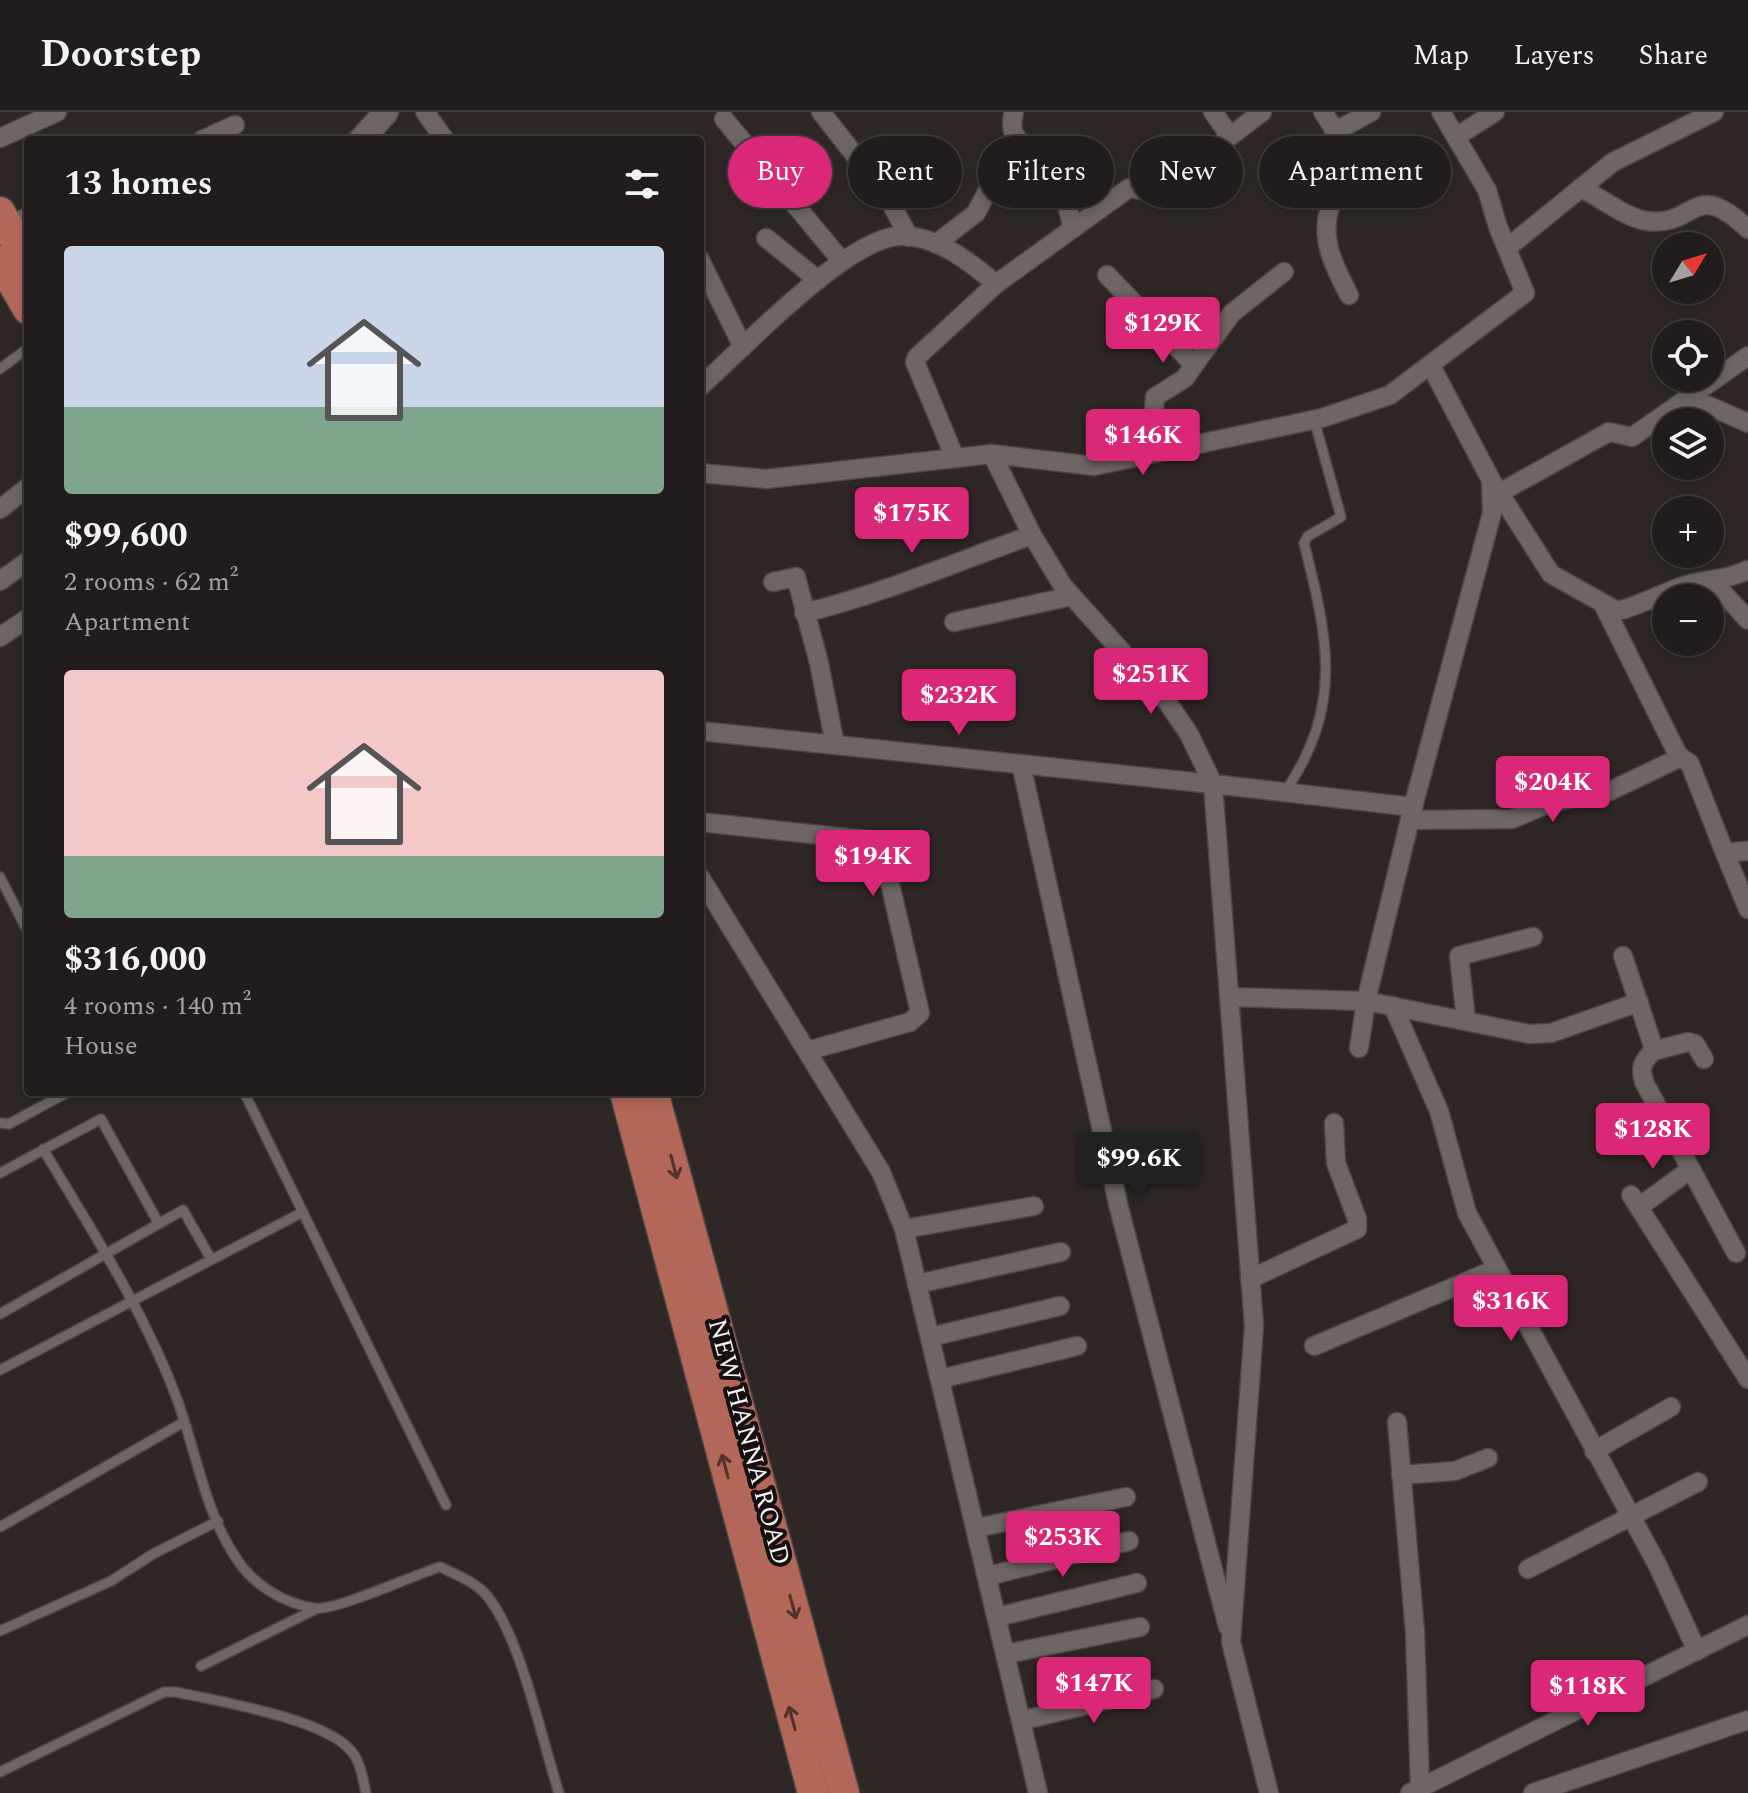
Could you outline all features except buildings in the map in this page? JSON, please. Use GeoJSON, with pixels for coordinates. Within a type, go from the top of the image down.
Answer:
{"type":"FeatureCollection","features":[{"type":"Feature","properties":{"kind":"main road"},"geometry":{"type":"LineString","coordinates":[[12,218],[24,252]]}},
{"type":"Feature","properties":{"kind":"main road"},"geometry":{"type":"LineString","coordinates":[[0,261],[24,302]]}},
{"type":"Feature","properties":{"kind":"main road","name":"NEW HANNA ROAD"},"geometry":{"type":"LineString","coordinates":[[626,1096],[813,1793]]}},
{"type":"Feature","properties":{"kind":"main road","name":"NEW HANNA ROAD"},"geometry":{"type":"LineString","coordinates":[[654,1096],[844,1793]]}},
{"type":"Feature","properties":{"kind":"street"},"geometry":{"type":"LineString","coordinates":[[0,138],[57,112]]}},
{"type":"Feature","properties":{"kind":"street"},"geometry":{"type":"LineString","coordinates":[[365,136],[386,112]]}},
{"type":"Feature","properties":{"kind":"street"},"geometry":{"type":"LineString","coordinates":[[425,112],[442,136]]}},
{"type":"Feature","properties":{"kind":"street"},"geometry":{"type":"LineString","coordinates":[[821,112],[887,196],[909,237]]}},
{"type":"Feature","properties":{"kind":"street"},"geometry":{"type":"LineString","coordinates":[[1014,112],[1012,126],[1016,136]]}},
{"type":"Feature","properties":{"kind":"street"},"geometry":{"type":"LineString","coordinates":[[1213,112],[1230,136],[1262,112]]}},
{"type":"Feature","properties":{"kind":"street"},"geometry":{"type":"LineString","coordinates":[[1323,112],[1346,160],[1327,214],[1332,262],[1349,295]]}},
{"type":"Feature","properties":{"kind":"street"},"geometry":{"type":"LineString","coordinates":[[1334,132],[1371,112]]}},
{"type":"Feature","properties":{"kind":"street"},"geometry":{"type":"LineString","coordinates":[[704,473],[766,479],[992,454],[1094,466],[1314,419],[1390,395],[1523,298],[1525,287],[1507,248],[1487,190],[1441,112]]}},
{"type":"Feature","properties":{"kind":"street"},"geometry":{"type":"LineString","coordinates":[[1456,137],[1495,112]]}},
{"type":"Feature","properties":{"kind":"street"},"geometry":{"type":"LineString","coordinates":[[1507,248],[1613,162],[1714,112]]}},
{"type":"Feature","properties":{"kind":"street"},"geometry":{"type":"LineString","coordinates":[[724,119],[738,136]]}},
{"type":"Feature","properties":{"kind":"street"},"geometry":{"type":"LineString","coordinates":[[211,136],[235,126]]}},
{"type":"Feature","properties":{"kind":"street"},"geometry":{"type":"LineString","coordinates":[[955,458],[915,362],[996,284],[1072,226],[1130,188]]}},
{"type":"Feature","properties":{"kind":"street"},"geometry":{"type":"LineString","coordinates":[[1580,188],[1647,221],[1665,220],[1705,205],[1720,206],[1748,229]]}},
{"type":"Feature","properties":{"kind":"street"},"geometry":{"type":"LineString","coordinates":[[797,208],[840,259]]}},
{"type":"Feature","properties":{"kind":"street"},"geometry":{"type":"LineString","coordinates":[[936,244],[979,208]]}},
{"type":"Feature","properties":{"kind":"street"},"geometry":{"type":"LineString","coordinates":[[1067,208],[1072,226]]}},
{"type":"Feature","properties":{"kind":"street"},"geometry":{"type":"LineString","coordinates":[[704,383],[840,259],[896,236],[936,244],[975,267],[996,284]]}},
{"type":"Feature","properties":{"kind":"street"},"geometry":{"type":"LineString","coordinates":[[766,238],[818,280]]}},
{"type":"Feature","properties":{"kind":"street"},"geometry":{"type":"LineString","coordinates":[[704,268],[743,347]]}},
{"type":"Feature","properties":{"kind":"street"},"geometry":{"type":"LineString","coordinates":[[1166,450],[1154,409],[1155,397],[1185,378],[1232,313],[1284,272]]}},
{"type":"Feature","properties":{"kind":"street"},"geometry":{"type":"LineString","coordinates":[[1107,275],[1194,365]]}},
{"type":"Feature","properties":{"kind":"street"},"geometry":{"type":"LineString","coordinates":[[1495,487],[1609,432],[1632,437],[1748,356]]}},
{"type":"Feature","properties":{"kind":"street"},"geometry":{"type":"LineString","coordinates":[[1431,366],[1495,487],[1551,574],[1617,611],[1640,606],[1694,583],[1713,582],[1748,570]]}},
{"type":"Feature","properties":{"kind":"street"},"geometry":{"type":"LineString","coordinates":[[1682,402],[1707,405],[1748,423]]}},
{"type":"Feature","properties":{"kind":"street"},"geometry":{"type":"LineString","coordinates":[[992,454],[1032,535],[1072,596],[1168,703],[1189,734],[1213,784],[1254,1326],[1231,1642]]}},
{"type":"Feature","properties":{"kind":"street"},"geometry":{"type":"LineString","coordinates":[[1359,1048],[1366,1001],[1411,813],[1492,513],[1495,487]]}},
{"type":"Feature","properties":{"kind":"street"},"geometry":{"type":"LineString","coordinates":[[0,509],[24,490]]}},
{"type":"Feature","properties":{"kind":"street"},"geometry":{"type":"LineString","coordinates":[[804,613],[865,598],[897,583],[1032,535]]}},
{"type":"Feature","properties":{"kind":"street"},"geometry":{"type":"LineString","coordinates":[[0,581],[24,564]]}},
{"type":"Feature","properties":{"kind":"street"},"geometry":{"type":"LineString","coordinates":[[773,582],[796,577],[819,663],[835,745]]}},
{"type":"Feature","properties":{"kind":"street"},"geometry":{"type":"LineString","coordinates":[[1713,582],[1748,620]]}},
{"type":"Feature","properties":{"kind":"street"},"geometry":{"type":"LineString","coordinates":[[954,622],[1072,596]]}},
{"type":"Feature","properties":{"kind":"street"},"geometry":{"type":"LineString","coordinates":[[1604,606],[1681,757],[1690,764],[1748,909]]}},
{"type":"Feature","properties":{"kind":"street"},"geometry":{"type":"LineString","coordinates":[[0,637],[24,621]]}},
{"type":"Feature","properties":{"kind":"street"},"geometry":{"type":"LineString","coordinates":[[704,731],[1284,792],[1411,813],[1512,819],[1550,803],[1610,791],[1681,757]]}},
{"type":"Feature","properties":{"kind":"street"},"geometry":{"type":"LineString","coordinates":[[1021,764],[1119,1208],[1269,1793]]}},
{"type":"Feature","properties":{"kind":"street"},"geometry":{"type":"LineString","coordinates":[[704,822],[876,841],[882,849],[920,1013],[910,1022],[807,1051]]}},
{"type":"Feature","properties":{"kind":"street"},"geometry":{"type":"LineString","coordinates":[[1726,856],[1736,850],[1748,851]]}},
{"type":"Feature","properties":{"kind":"street"},"geometry":{"type":"LineString","coordinates":[[704,884],[881,1172],[904,1229],[1024,1720],[1038,1793]]}},
{"type":"Feature","properties":{"kind":"street"},"geometry":{"type":"LineString","coordinates":[[1466,1020],[1459,956],[1533,937]]}},
{"type":"Feature","properties":{"kind":"street"},"geometry":{"type":"LineString","coordinates":[[1623,956],[1653,1051]]}},
{"type":"Feature","properties":{"kind":"street"},"geometry":{"type":"LineString","coordinates":[[1230,997],[1366,1001],[1529,1034],[1551,1033],[1639,1002]]}},
{"type":"Feature","properties":{"kind":"street"},"geometry":{"type":"LineString","coordinates":[[1393,1006],[1439,1111],[1467,1213],[1631,1516],[1697,1651]]}},
{"type":"Feature","properties":{"kind":"street"},"geometry":{"type":"LineString","coordinates":[[1704,1059],[1695,1044],[1688,1042],[1653,1051],[1643,1061],[1644,1082],[1736,1253]]}},
{"type":"Feature","properties":{"kind":"street"},"geometry":{"type":"LineString","coordinates":[[1250,1279],[1357,1229],[1357,1219],[1336,1163],[1334,1123]]}},
{"type":"Feature","properties":{"kind":"street"},"geometry":{"type":"LineString","coordinates":[[1691,1169],[1635,1201],[1748,1379]]}},
{"type":"Feature","properties":{"kind":"street"},"geometry":{"type":"LineString","coordinates":[[904,1229],[1034,1206]]}},
{"type":"Feature","properties":{"kind":"street"},"geometry":{"type":"LineString","coordinates":[[917,1284],[1061,1252]]}},
{"type":"Feature","properties":{"kind":"street"},"geometry":{"type":"LineString","coordinates":[[1314,1346],[1496,1269]]}},
{"type":"Feature","properties":{"kind":"street"},"geometry":{"type":"LineString","coordinates":[[930,1337],[1060,1306]]}},
{"type":"Feature","properties":{"kind":"street"},"geometry":{"type":"LineString","coordinates":[[940,1379],[1077,1346]]}},
{"type":"Feature","properties":{"kind":"street"},"geometry":{"type":"LineString","coordinates":[[1594,1451],[1671,1407]]}},
{"type":"Feature","properties":{"kind":"street"},"geometry":{"type":"LineString","coordinates":[[1397,1422],[1415,1632],[1415,1791],[1443,1786],[1748,1625]]}},
{"type":"Feature","properties":{"kind":"street"},"geometry":{"type":"LineString","coordinates":[[1401,1475],[1466,1469],[1488,1458]]}},
{"type":"Feature","properties":{"kind":"street"},"geometry":{"type":"LineString","coordinates":[[1528,1569],[1698,1482]]}},
{"type":"Feature","properties":{"kind":"street"},"geometry":{"type":"LineString","coordinates":[[976,1528],[1126,1497]]}},
{"type":"Feature","properties":{"kind":"street"},"geometry":{"type":"LineString","coordinates":[[988,1576],[1129,1541]]}},
{"type":"Feature","properties":{"kind":"street"},"geometry":{"type":"LineString","coordinates":[[997,1617],[1137,1583]]}},
{"type":"Feature","properties":{"kind":"street"},"geometry":{"type":"LineString","coordinates":[[1006,1654],[1140,1627]]}},
{"type":"Feature","properties":{"kind":"street"},"geometry":{"type":"LineString","coordinates":[[1024,1720],[1154,1689]]}},
{"type":"Feature","properties":{"kind":"street"},"geometry":{"type":"LineString","coordinates":[[1533,1793],[1748,1720]]}},
{"type":"Feature","properties":{"kind":"lane"},"geometry":{"type":"LineString","coordinates":[[0,369],[24,351]]}},
{"type":"Feature","properties":{"kind":"lane"},"geometry":{"type":"LineString","coordinates":[[1284,792],[1322,720],[1326,691],[1319,607],[1304,543],[1308,536],[1341,517],[1314,419]]}},
{"type":"Feature","properties":{"kind":"lane"},"geometry":{"type":"LineString","coordinates":[[0,877],[24,924]]}},
{"type":"Feature","properties":{"kind":"lane"},"geometry":{"type":"LineString","coordinates":[[0,1123],[9,1124],[61,1096]]}},
{"type":"Feature","properties":{"kind":"lane"},"geometry":{"type":"LineString","coordinates":[[246,1096],[446,1505]]}},
{"type":"Feature","properties":{"kind":"lane"},"geometry":{"type":"LineString","coordinates":[[0,1173],[101,1119],[159,1224]]}},
{"type":"Feature","properties":{"kind":"lane"},"geometry":{"type":"LineString","coordinates":[[43,1149],[130,1301],[178,1401],[194,1463],[238,1561],[256,1582],[290,1602],[316,1609]]}},
{"type":"Feature","properties":{"kind":"lane"},"geometry":{"type":"LineString","coordinates":[[0,1314],[183,1210],[211,1259]]}},
{"type":"Feature","properties":{"kind":"lane"},"geometry":{"type":"LineString","coordinates":[[0,1370],[303,1212]]}},
{"type":"Feature","properties":{"kind":"lane"},"geometry":{"type":"LineString","coordinates":[[0,1527],[184,1422]]}},
{"type":"Feature","properties":{"kind":"lane"},"geometry":{"type":"LineString","coordinates":[[0,1631],[111,1581],[153,1554],[218,1521]]}},
{"type":"Feature","properties":{"kind":"lane"},"geometry":{"type":"LineString","coordinates":[[201,1666],[316,1609],[335,1607],[398,1580],[440,1567],[473,1583],[490,1599],[508,1631],[559,1793]]}},
{"type":"Feature","properties":{"kind":"lane"},"geometry":{"type":"LineString","coordinates":[[0,1772],[164,1692],[176,1692],[312,1726],[339,1739],[353,1753],[366,1793]]}}]}
